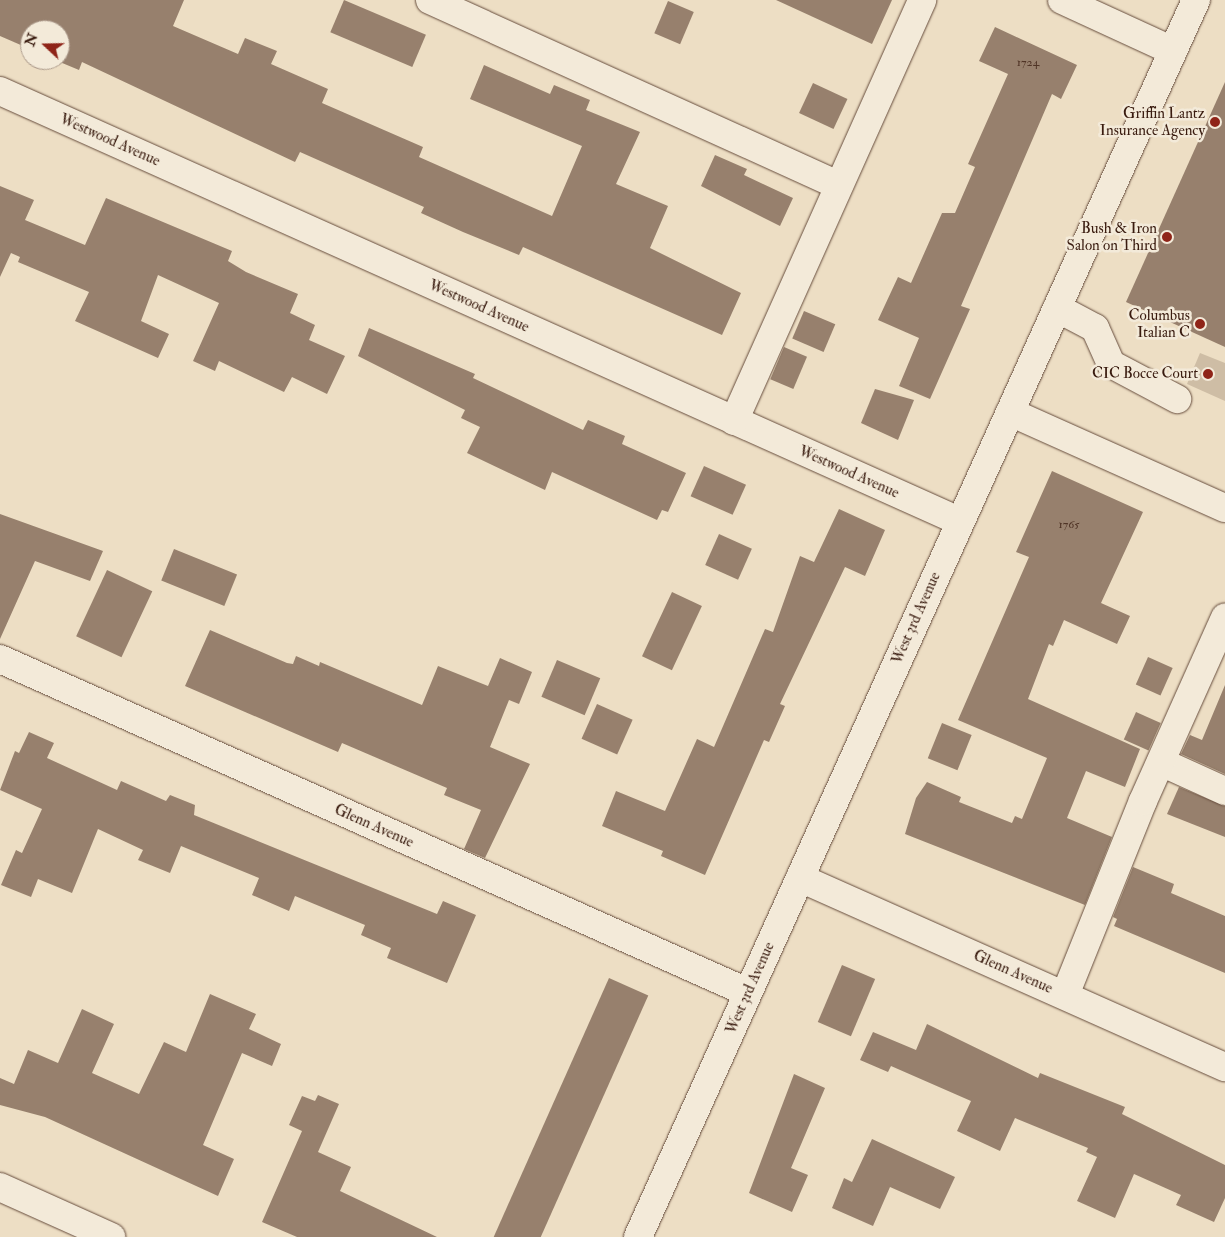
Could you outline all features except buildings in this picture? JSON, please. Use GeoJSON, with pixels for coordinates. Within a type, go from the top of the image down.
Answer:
{"type":"FeatureCollection","features":[{"type":"Feature","properties":{"kind":"street"},"geometry":{"type":"LineString","coordinates":[[430,0],[836,184]]}},
{"type":"Feature","properties":{"kind":"street"},"geometry":{"type":"LineString","coordinates":[[734,421],[836,184],[922,0]]}},
{"type":"Feature","properties":{"kind":"street"},"geometry":{"type":"LineString","coordinates":[[1062,0],[1173,51]]}},
{"type":"Feature","properties":{"kind":"street","name":"West 3rd Avenue"},"geometry":{"type":"LineString","coordinates":[[638,1237],[959,521],[1196,0]]}},
{"type":"Feature","properties":{"kind":"street","name":"Westwood Avenue"},"geometry":{"type":"LineString","coordinates":[[0,91],[959,521]]}},
{"type":"Feature","properties":{"kind":"street"},"geometry":{"type":"LineString","coordinates":[[1057,308],[1095,328],[1111,364],[1177,399]]}},
{"type":"Feature","properties":{"kind":"street"},"geometry":{"type":"LineString","coordinates":[[1010,412],[1225,508]]}},
{"type":"Feature","properties":{"kind":"street"},"geometry":{"type":"LineString","coordinates":[[1065,996],[1161,762],[1225,618]]}},
{"type":"Feature","properties":{"kind":"street","name":"Glenn Avenue"},"geometry":{"type":"LineString","coordinates":[[0,659],[748,992]]}},
{"type":"Feature","properties":{"kind":"street"},"geometry":{"type":"LineString","coordinates":[[1161,762],[1225,791]]}},
{"type":"Feature","properties":{"kind":"street","name":"Glenn Avenue"},"geometry":{"type":"LineString","coordinates":[[800,878],[1225,1067]]}},
{"type":"Feature","properties":{"kind":"street"},"geometry":{"type":"LineString","coordinates":[[0,1187],[110,1237]]}},
{"type":"Feature","properties":{"kind":"shaded area","name":"CIC Bocce Court"},"geometry":{"type":"Polygon","coordinates":[[[1200,353],[1225,363],[1225,401],[1187,384],[1200,353]]]}},
{"type":"Feature","properties":{"kind":"place","name":"Griffin Lantz Insurance Agency"},"geometry":{"type":"Point","coordinates":[1215,122]}},
{"type":"Feature","properties":{"kind":"place","name":"Bush & Iron Salon on Third"},"geometry":{"type":"Point","coordinates":[1167,237]}},
{"type":"Feature","properties":{"kind":"place","name":"Columbus Italian C"},"geometry":{"type":"Point","coordinates":[1200,324]}},
{"type":"Feature","properties":{"kind":"place","name":"CIC Bocce Court"},"geometry":{"type":"Point","coordinates":[1208,374]}}]}
